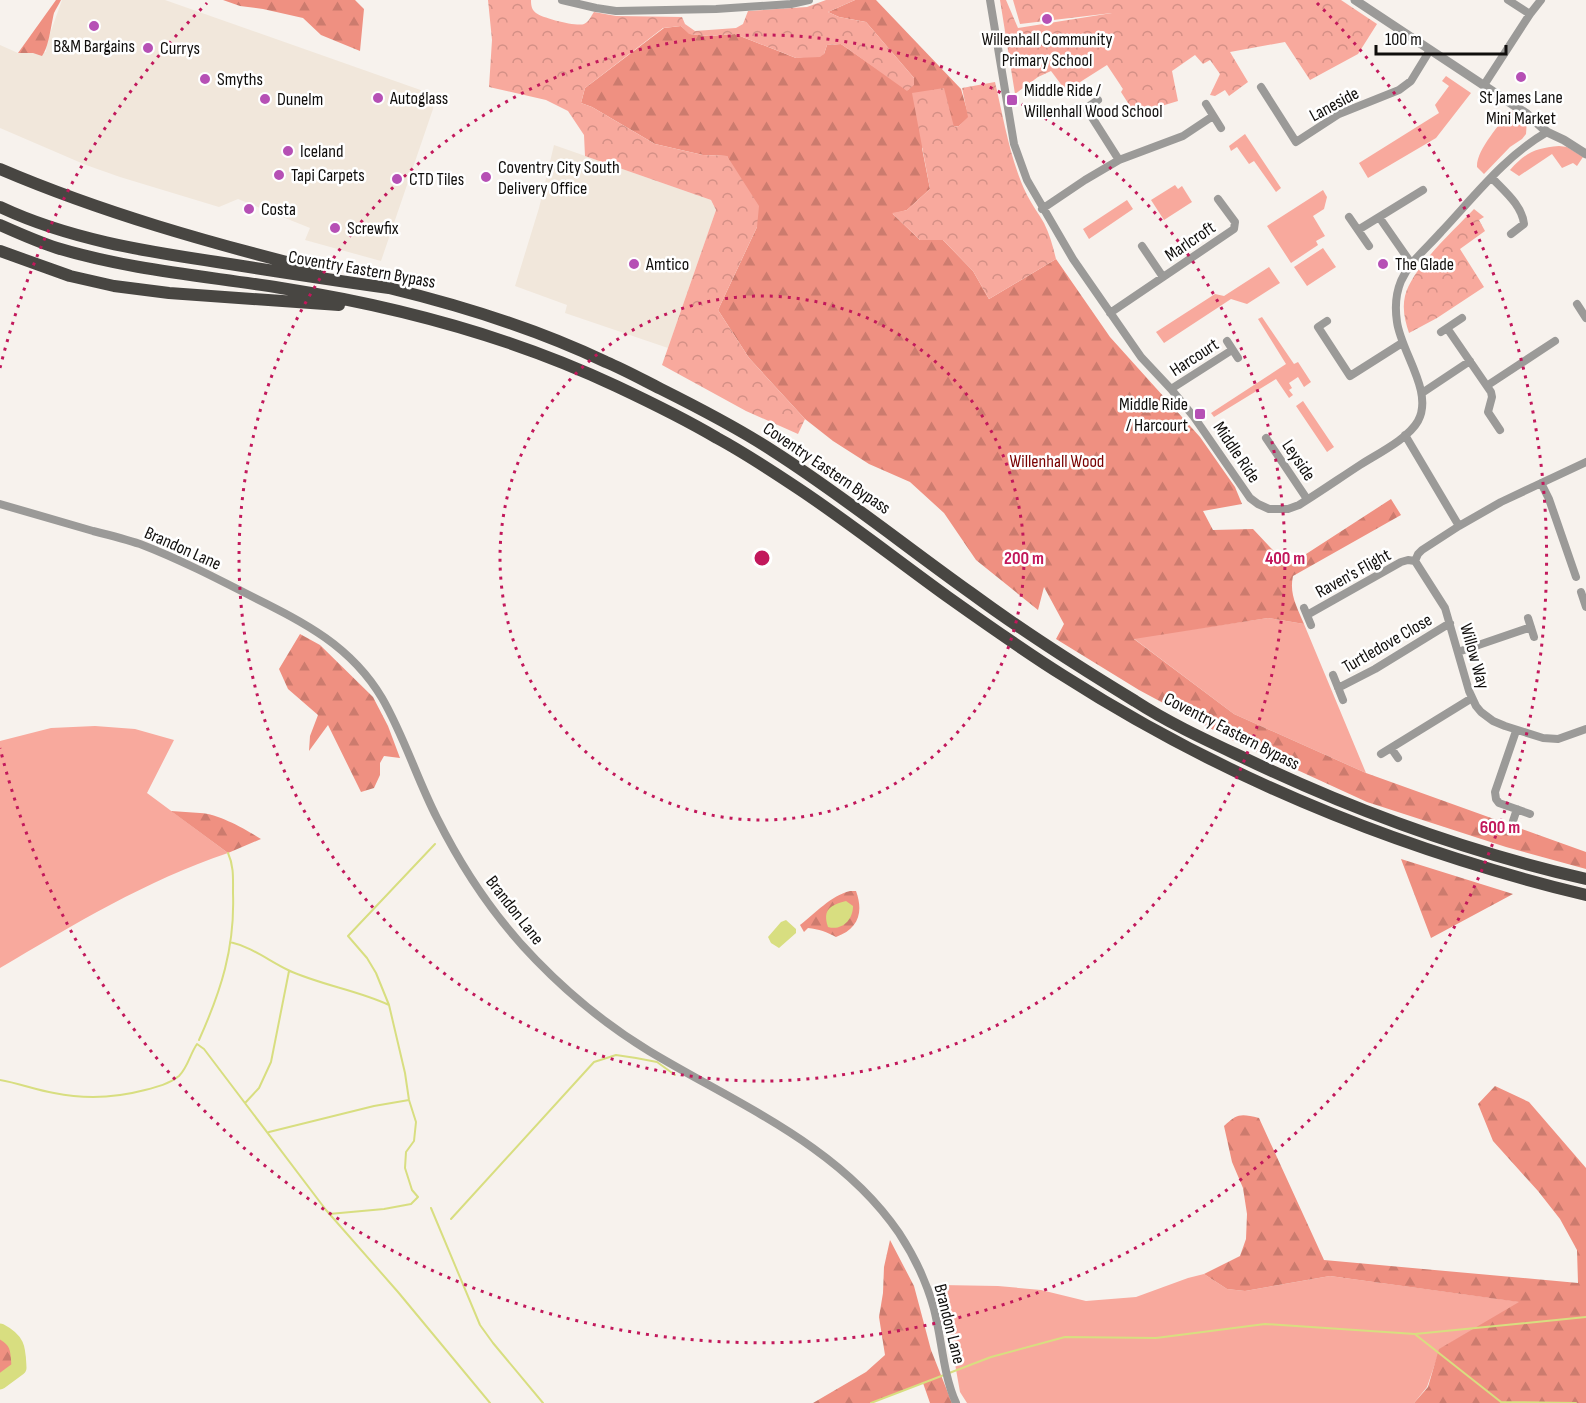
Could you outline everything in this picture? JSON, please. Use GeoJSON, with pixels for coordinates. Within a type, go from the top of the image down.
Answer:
{"type":"FeatureCollection","features":[{"type":"Feature","properties":{"kind":"highway"},"geometry":{"type":"LineString","coordinates":[[0,170],[168,230],[228,248],[389,288]]}},
{"type":"Feature","properties":{"kind":"highway","name":"Coventry Eastern Bypass"},"geometry":{"type":"LineString","coordinates":[[0,207],[55,229],[117,245],[389,288],[518,326],[605,361],[694,405],[770,449],[837,494],[1034,638],[1138,704],[1192,733],[1299,784],[1352,806],[1466,847],[1586,879]]}},
{"type":"Feature","properties":{"kind":"highway","name":"Coventry Eastern Bypass"},"geometry":{"type":"LineString","coordinates":[[0,225],[52,246],[130,266],[283,288],[422,316],[526,349],[613,385],[717,437],[799,489],[880,545],[946,596],[1064,676],[1165,736],[1305,804],[1361,826],[1530,882],[1586,895]]}},
{"type":"Feature","properties":{"kind":"highway"},"geometry":{"type":"LineString","coordinates":[[0,251],[70,276],[114,286],[169,293],[388,309]]}},
{"type":"Feature","properties":{"kind":"street"},"geometry":{"type":"LineString","coordinates":[[562,0],[616,11],[699,10],[808,0]]}},
{"type":"Feature","properties":{"kind":"street"},"geometry":{"type":"LineString","coordinates":[[614,0],[616,11]]}},
{"type":"Feature","properties":{"kind":"street","name":"Middle Ride"},"geometry":{"type":"LineString","coordinates":[[990,0],[1014,144],[1027,180],[1042,209],[1073,259],[1141,357],[1171,389],[1207,434],[1246,494],[1258,504],[1269,509],[1288,509],[1307,499],[1405,435],[1417,424],[1423,404],[1422,393]]}},
{"type":"Feature","properties":{"kind":"street"},"geometry":{"type":"LineString","coordinates":[[1355,0],[1527,114],[1547,132],[1586,154]]}},
{"type":"Feature","properties":{"kind":"street"},"geometry":{"type":"LineString","coordinates":[[1508,0],[1530,14]]}},
{"type":"Feature","properties":{"kind":"street"},"geometry":{"type":"LineString","coordinates":[[1484,85],[1541,0]]}},
{"type":"Feature","properties":{"kind":"street","name":"Laneside"},"geometry":{"type":"LineString","coordinates":[[1261,87],[1296,142],[1339,114],[1399,90],[1412,81],[1430,50]]}},
{"type":"Feature","properties":{"kind":"street"},"geometry":{"type":"LineString","coordinates":[[1098,100],[1086,108],[1119,160]]}},
{"type":"Feature","properties":{"kind":"street"},"geometry":{"type":"LineString","coordinates":[[1206,104],[1221,128]]}},
{"type":"Feature","properties":{"kind":"street"},"geometry":{"type":"LineString","coordinates":[[1042,209],[1119,160],[1183,136],[1214,116]]}},
{"type":"Feature","properties":{"kind":"street"},"geometry":{"type":"LineString","coordinates":[[1470,362],[1422,393],[1402,344],[1397,322],[1396,303],[1401,283],[1411,263],[1516,153],[1547,132]]}},
{"type":"Feature","properties":{"kind":"street"},"geometry":{"type":"LineString","coordinates":[[1492,178],[1520,210],[1523,218],[1524,224],[1511,234]]}},
{"type":"Feature","properties":{"kind":"street"},"geometry":{"type":"LineString","coordinates":[[1358,230],[1423,190]]}},
{"type":"Feature","properties":{"kind":"street","name":"Marlcroft"},"geometry":{"type":"LineString","coordinates":[[1110,313],[1234,229],[1235,222],[1218,199]]}},
{"type":"Feature","properties":{"kind":"street"},"geometry":{"type":"LineString","coordinates":[[1349,217],[1369,246]]}},
{"type":"Feature","properties":{"kind":"street"},"geometry":{"type":"LineString","coordinates":[[1379,217],[1411,263]]}},
{"type":"Feature","properties":{"kind":"street","name":"Marlcroft"},"geometry":{"type":"LineString","coordinates":[[1142,246],[1163,277]]}},
{"type":"Feature","properties":{"kind":"street"},"geometry":{"type":"LineString","coordinates":[[1577,304],[1586,317]]}},
{"type":"Feature","properties":{"kind":"street"},"geometry":{"type":"LineString","coordinates":[[1462,318],[1444,330],[1488,385],[1492,397],[1488,412],[1500,430]]}},
{"type":"Feature","properties":{"kind":"street"},"geometry":{"type":"LineString","coordinates":[[1327,321],[1318,327],[1350,376],[1402,344]]}},
{"type":"Feature","properties":{"kind":"street","name":"Harcourt"},"geometry":{"type":"LineString","coordinates":[[1227,341],[1238,358]]}},
{"type":"Feature","properties":{"kind":"street"},"geometry":{"type":"LineString","coordinates":[[1488,385],[1555,341]]}},
{"type":"Feature","properties":{"kind":"street","name":"Harcourt"},"geometry":{"type":"LineString","coordinates":[[1171,389],[1232,350]]}},
{"type":"Feature","properties":{"kind":"street"},"geometry":{"type":"LineString","coordinates":[[1405,435],[1459,526]]}},
{"type":"Feature","properties":{"kind":"street","name":"Leyside"},"geometry":{"type":"LineString","coordinates":[[1266,438],[1307,499]]}},
{"type":"Feature","properties":{"kind":"street"},"geometry":{"type":"LineString","coordinates":[[1415,561],[1422,550],[1459,526],[1501,502],[1586,462]]}},
{"type":"Feature","properties":{"kind":"street"},"geometry":{"type":"LineString","coordinates":[[1541,483],[1549,499],[1576,577]]}},
{"type":"Feature","properties":{"kind":"street","name":"Brandon Lane"},"geometry":{"type":"LineString","coordinates":[[0,504],[136,543],[167,555],[294,618],[327,638],[349,656],[367,676],[386,705],[436,816],[460,862],[484,897],[537,961],[614,1027],[646,1049],[792,1133],[847,1175],[876,1204],[899,1234],[926,1284],[947,1375],[956,1403]]}},
{"type":"Feature","properties":{"kind":"street","name":"Raven's Flight"},"geometry":{"type":"LineString","coordinates":[[1311,625],[1306,612],[1406,560],[1415,561]]}},
{"type":"Feature","properties":{"kind":"street","name":"Willow Way"},"geometry":{"type":"LineString","coordinates":[[1415,561],[1442,602],[1472,698],[1486,716],[1516,731],[1550,739],[1566,737],[1586,729]]}},
{"type":"Feature","properties":{"kind":"street"},"geometry":{"type":"LineString","coordinates":[[1581,592],[1586,607]]}},
{"type":"Feature","properties":{"kind":"street"},"geometry":{"type":"LineString","coordinates":[[1528,618],[1534,637]]}},
{"type":"Feature","properties":{"kind":"street","name":"Turtledove Close"},"geometry":{"type":"LineString","coordinates":[[1338,688],[1375,669],[1450,623]]}},
{"type":"Feature","properties":{"kind":"street"},"geometry":{"type":"LineString","coordinates":[[1458,652],[1531,627]]}},
{"type":"Feature","properties":{"kind":"street","name":"Turtledove Close"},"geometry":{"type":"LineString","coordinates":[[1333,675],[1343,700]]}},
{"type":"Feature","properties":{"kind":"street"},"geometry":{"type":"LineString","coordinates":[[1381,754],[1472,698]]}},
{"type":"Feature","properties":{"kind":"street"},"geometry":{"type":"LineString","coordinates":[[1516,731],[1494,794],[1499,803],[1530,814]]}},
{"type":"Feature","properties":{"kind":"street"},"geometry":{"type":"LineString","coordinates":[[1391,748],[1398,758]]}},
{"type":"Feature","properties":{"kind":"street"},"geometry":{"type":"LineString","coordinates":[[1513,821],[1517,809]]}},
{"type":"Feature","properties":{"kind":"shaded area"},"geometry":{"type":"Polygon","coordinates":[[[62,0],[165,0],[429,93],[434,102],[433,109],[381,261],[305,240],[310,228],[238,199],[219,207],[86,165],[0,128],[0,45],[18,53],[46,52],[47,42],[62,0]]]}},
{"type":"Feature","properties":{"kind":"shaded area"},"geometry":{"type":"Polygon","coordinates":[[[554,145],[711,200],[716,210],[668,348],[565,313],[567,305],[515,286],[539,208],[554,145]]]}},
{"type":"Feature","properties":{"kind":"shaded area"},"geometry":{"type":"Polygon","coordinates":[[[846,901],[853,906],[849,920],[842,926],[828,927],[826,916],[829,909],[846,901]]]}},
{"type":"Feature","properties":{"kind":"shaded area"},"geometry":{"type":"Polygon","coordinates":[[[786,920],[796,929],[796,933],[779,948],[771,943],[768,937],[781,922],[786,920]]]}},
{"type":"Feature","properties":{"kind":"green space"},"geometry":{"type":"Polygon","coordinates":[[[56,0],[61,0],[54,13],[48,42],[42,56],[33,53],[18,53],[56,0]]]}},
{"type":"Feature","properties":{"kind":"green space"},"geometry":{"type":"Polygon","coordinates":[[[223,0],[355,0],[364,9],[360,51],[321,35],[303,18],[240,6],[223,0]]]}},
{"type":"Feature","properties":{"kind":"green space"},"geometry":{"type":"Polygon","coordinates":[[[488,0],[531,0],[533,9],[539,15],[560,22],[580,25],[586,23],[594,12],[616,16],[682,17],[685,24],[695,31],[736,28],[743,24],[748,11],[807,7],[826,0],[855,0],[828,12],[839,17],[866,22],[914,78],[914,85],[907,91],[841,44],[827,45],[824,54],[820,57],[796,58],[735,34],[709,36],[689,34],[681,26],[663,28],[585,88],[581,103],[592,107],[655,144],[703,155],[727,156],[759,206],[757,227],[718,310],[749,358],[805,419],[798,434],[746,411],[662,365],[716,210],[711,200],[585,156],[584,135],[568,111],[546,100],[489,87],[492,40],[488,0]]]}},
{"type":"Feature","properties":{"kind":"green space","name":"Willenhall Wood"},"geometry":{"type":"Polygon","coordinates":[[[855,0],[876,0],[961,89],[969,117],[959,126],[953,127],[922,148],[930,189],[907,210],[893,214],[920,240],[943,240],[973,271],[989,299],[1056,259],[1110,337],[1200,437],[1235,487],[1242,504],[1203,511],[1213,530],[1253,529],[1284,562],[1303,556],[1391,499],[1401,515],[1293,576],[1293,595],[1304,624],[1268,618],[1134,639],[1234,714],[1366,773],[1586,852],[1586,869],[1506,847],[1367,802],[1234,741],[1139,690],[1056,639],[1064,624],[1044,587],[1038,610],[976,560],[944,513],[910,482],[869,464],[833,441],[805,419],[749,358],[718,310],[757,227],[727,156],[703,155],[655,144],[592,107],[581,103],[585,88],[664,28],[681,26],[690,34],[709,36],[735,34],[796,58],[824,54],[827,45],[841,44],[908,90],[914,78],[866,22],[839,17],[828,12],[855,0]]]}},
{"type":"Feature","properties":{"kind":"green space"},"geometry":{"type":"Polygon","coordinates":[[[1000,0],[1006,0],[1018,28],[1112,13],[1020,24],[1013,0],[1341,0],[1377,24],[1358,54],[1310,80],[1285,42],[1230,52],[1248,82],[1229,96],[1225,90],[1215,96],[1210,95],[1220,74],[1210,60],[1203,64],[1195,55],[1172,71],[1178,101],[1135,114],[1121,92],[1123,89],[1107,65],[1066,91],[1051,71],[1038,77],[1015,94],[1000,0]]]}},
{"type":"Feature","properties":{"kind":"green space"},"geometry":{"type":"Polygon","coordinates":[[[1446,76],[1471,93],[1436,138],[1368,178],[1359,163],[1439,113],[1435,105],[1449,86],[1442,81],[1446,76]]]}},
{"type":"Feature","properties":{"kind":"green space"},"geometry":{"type":"Polygon","coordinates":[[[995,82],[1016,168],[1027,195],[1046,228],[1056,259],[989,299],[973,271],[943,240],[920,240],[892,213],[907,210],[930,189],[912,93],[944,88],[954,127],[959,126],[968,117],[962,88],[995,82]]]}},
{"type":"Feature","properties":{"kind":"green space"},"geometry":{"type":"Polygon","coordinates":[[[1511,110],[1527,120],[1526,134],[1484,174],[1477,167],[1480,153],[1511,110]]]}},
{"type":"Feature","properties":{"kind":"green space"},"geometry":{"type":"Polygon","coordinates":[[[1245,134],[1281,188],[1276,192],[1254,161],[1249,164],[1237,147],[1231,151],[1229,146],[1245,134]]]}},
{"type":"Feature","properties":{"kind":"green space"},"geometry":{"type":"Polygon","coordinates":[[[1559,146],[1567,147],[1583,157],[1577,166],[1573,163],[1562,168],[1552,154],[1519,176],[1510,170],[1532,152],[1559,146]]]}},
{"type":"Feature","properties":{"kind":"green space"},"geometry":{"type":"Polygon","coordinates":[[[1175,185],[1178,189],[1182,186],[1192,202],[1164,220],[1151,200],[1175,185]]]}},
{"type":"Feature","properties":{"kind":"green space"},"geometry":{"type":"Polygon","coordinates":[[[1323,190],[1327,197],[1324,209],[1313,216],[1325,236],[1316,241],[1318,245],[1291,263],[1267,226],[1323,190]]]}},
{"type":"Feature","properties":{"kind":"green space"},"geometry":{"type":"Polygon","coordinates":[[[1127,200],[1133,209],[1089,239],[1083,229],[1127,200]]]}},
{"type":"Feature","properties":{"kind":"green space"},"geometry":{"type":"Polygon","coordinates":[[[1474,209],[1484,217],[1479,220],[1485,231],[1460,249],[1484,287],[1437,318],[1409,333],[1404,306],[1409,285],[1435,250],[1474,209]]]}},
{"type":"Feature","properties":{"kind":"green space"},"geometry":{"type":"Polygon","coordinates":[[[1323,248],[1336,267],[1307,286],[1294,267],[1323,248]]]}},
{"type":"Feature","properties":{"kind":"green space"},"geometry":{"type":"Polygon","coordinates":[[[1269,267],[1280,283],[1247,304],[1231,299],[1164,343],[1156,332],[1215,294],[1224,296],[1269,267]]]}},
{"type":"Feature","properties":{"kind":"green space"},"geometry":{"type":"Polygon","coordinates":[[[1262,317],[1294,364],[1298,362],[1311,382],[1304,387],[1298,377],[1289,383],[1292,388],[1289,390],[1293,395],[1289,398],[1276,379],[1214,417],[1211,413],[1286,364],[1258,319],[1262,317]]]}},
{"type":"Feature","properties":{"kind":"green space"},"geometry":{"type":"Polygon","coordinates":[[[1303,401],[1334,447],[1327,452],[1296,406],[1303,401]]]}},
{"type":"Feature","properties":{"kind":"green space"},"geometry":{"type":"Polygon","coordinates":[[[1268,618],[1304,624],[1366,773],[1234,714],[1133,638],[1268,618]]]}},
{"type":"Feature","properties":{"kind":"green space"},"geometry":{"type":"Polygon","coordinates":[[[300,634],[320,645],[373,697],[388,726],[400,758],[384,756],[380,763],[380,775],[374,788],[361,792],[328,725],[309,751],[310,736],[318,715],[288,689],[279,669],[300,634]]]}},
{"type":"Feature","properties":{"kind":"green space"},"geometry":{"type":"Polygon","coordinates":[[[95,726],[135,729],[174,740],[147,793],[228,853],[168,876],[140,890],[0,968],[0,741],[51,728],[95,726]]]}},
{"type":"Feature","properties":{"kind":"green space"},"geometry":{"type":"Polygon","coordinates":[[[171,811],[215,816],[261,839],[228,853],[171,811]]]}},
{"type":"Feature","properties":{"kind":"green space"},"geometry":{"type":"Polygon","coordinates":[[[1401,859],[1513,894],[1431,938],[1401,859]]]}},
{"type":"Feature","properties":{"kind":"green space"},"geometry":{"type":"Polygon","coordinates":[[[850,891],[856,891],[859,913],[850,930],[836,937],[812,928],[804,932],[800,925],[830,901],[850,891]]]}},
{"type":"Feature","properties":{"kind":"green space"},"geometry":{"type":"Polygon","coordinates":[[[1495,1086],[1529,1102],[1586,1168],[1586,1403],[1414,1403],[1428,1387],[1439,1349],[1519,1302],[1330,1276],[1245,1291],[1227,1289],[1204,1274],[1240,1256],[1246,1239],[1247,1214],[1243,1188],[1232,1162],[1224,1126],[1236,1117],[1244,1115],[1259,1118],[1324,1260],[1578,1283],[1577,1250],[1560,1219],[1493,1141],[1478,1104],[1495,1086]]]}},
{"type":"Feature","properties":{"kind":"green space"},"geometry":{"type":"Polygon","coordinates":[[[890,1240],[914,1286],[931,1350],[952,1403],[930,1403],[923,1383],[871,1403],[813,1403],[866,1372],[885,1355],[879,1317],[884,1267],[890,1240]]]}},
{"type":"Feature","properties":{"kind":"green space"},"geometry":{"type":"Polygon","coordinates":[[[1204,1274],[1227,1289],[1245,1291],[1330,1276],[1521,1302],[1440,1349],[1427,1387],[1414,1403],[967,1403],[960,1392],[941,1285],[998,1286],[1041,1290],[1086,1301],[1136,1297],[1204,1274]]]}},
{"type":"Feature","properties":{"kind":"green space"},"geometry":{"type":"Polygon","coordinates":[[[0,1331],[14,1342],[19,1368],[0,1382],[0,1331]]]}},
{"type":"Feature","properties":{"kind":"waterway"},"geometry":{"type":"LineString","coordinates":[[329,1214],[411,1204],[418,1197],[412,1190],[405,1168],[406,1152],[414,1141],[416,1122],[409,1100],[389,1005],[376,973],[367,958],[348,936],[435,844]]}},
{"type":"Feature","properties":{"kind":"waterway"},"geometry":{"type":"LineString","coordinates":[[199,1040],[220,986],[232,932],[233,883],[228,853]]}},
{"type":"Feature","properties":{"kind":"waterway"},"geometry":{"type":"LineString","coordinates":[[230,942],[300,975],[389,1005]]}},
{"type":"Feature","properties":{"kind":"waterway"},"geometry":{"type":"LineString","coordinates":[[246,1102],[259,1088],[271,1062],[289,971]]}},
{"type":"Feature","properties":{"kind":"waterway"},"geometry":{"type":"LineString","coordinates":[[0,1080],[65,1095],[100,1097],[134,1093],[163,1085],[179,1076],[197,1044],[204,1049],[326,1210],[490,1403]]}},
{"type":"Feature","properties":{"kind":"waterway"},"geometry":{"type":"LineString","coordinates":[[451,1219],[594,1062],[616,1055],[636,1058],[657,1062],[675,1075]]}},
{"type":"Feature","properties":{"kind":"waterway"},"geometry":{"type":"LineString","coordinates":[[269,1132],[374,1106],[409,1100]]}},
{"type":"Feature","properties":{"kind":"waterway"},"geometry":{"type":"LineString","coordinates":[[431,1208],[480,1325],[543,1403]]}},
{"type":"Feature","properties":{"kind":"waterway"},"geometry":{"type":"LineString","coordinates":[[871,1403],[991,1357],[1065,1337],[1156,1338],[1265,1324],[1415,1334],[1586,1317]]}},
{"type":"Feature","properties":{"kind":"waterway"},"geometry":{"type":"LineString","coordinates":[[0,1331],[14,1342],[19,1368],[0,1382]]}},
{"type":"Feature","properties":{"kind":"waterway"},"geometry":{"type":"LineString","coordinates":[[1416,1335],[1501,1402],[1576,1403]]}},
{"type":"Feature","properties":{"kind":"place","name":"Willenhall Community Primary School"},"geometry":{"type":"Point","coordinates":[1047,19]}},
{"type":"Feature","properties":{"kind":"place","name":"B&M Bargains"},"geometry":{"type":"Point","coordinates":[94,26]}},
{"type":"Feature","properties":{"kind":"place","name":"Currys"},"geometry":{"type":"Point","coordinates":[148,48]}},
{"type":"Feature","properties":{"kind":"place","name":"St James Lane Mini Market"},"geometry":{"type":"Point","coordinates":[1521,77]}},
{"type":"Feature","properties":{"kind":"place","name":"Smyths"},"geometry":{"type":"Point","coordinates":[205,79]}},
{"type":"Feature","properties":{"kind":"place","name":"Autoglass"},"geometry":{"type":"Point","coordinates":[378,98]}},
{"type":"Feature","properties":{"kind":"place","name":"Dunelm"},"geometry":{"type":"Point","coordinates":[265,99]}},
{"type":"Feature","properties":{"kind":"place","name":"Middle Ride / Willenhall Wood School"},"geometry":{"type":"Point","coordinates":[1012,100]}},
{"type":"Feature","properties":{"kind":"place","name":"Iceland"},"geometry":{"type":"Point","coordinates":[288,151]}},
{"type":"Feature","properties":{"kind":"place","name":"Tapi Carpets"},"geometry":{"type":"Point","coordinates":[279,175]}},
{"type":"Feature","properties":{"kind":"place","name":"Coventry City South Delivery Office"},"geometry":{"type":"Point","coordinates":[486,177]}},
{"type":"Feature","properties":{"kind":"place","name":"CTD Tiles"},"geometry":{"type":"Point","coordinates":[397,179]}},
{"type":"Feature","properties":{"kind":"place","name":"Costa"},"geometry":{"type":"Point","coordinates":[249,209]}},
{"type":"Feature","properties":{"kind":"place","name":"Screwfix"},"geometry":{"type":"Point","coordinates":[335,228]}},
{"type":"Feature","properties":{"kind":"place","name":"Amtico"},"geometry":{"type":"Point","coordinates":[634,264]}},
{"type":"Feature","properties":{"kind":"place","name":"The Glade"},"geometry":{"type":"Point","coordinates":[1383,264]}},
{"type":"Feature","properties":{"kind":"place","name":"Middle Ride / Harcourt"},"geometry":{"type":"Point","coordinates":[1200,414]}}]}
